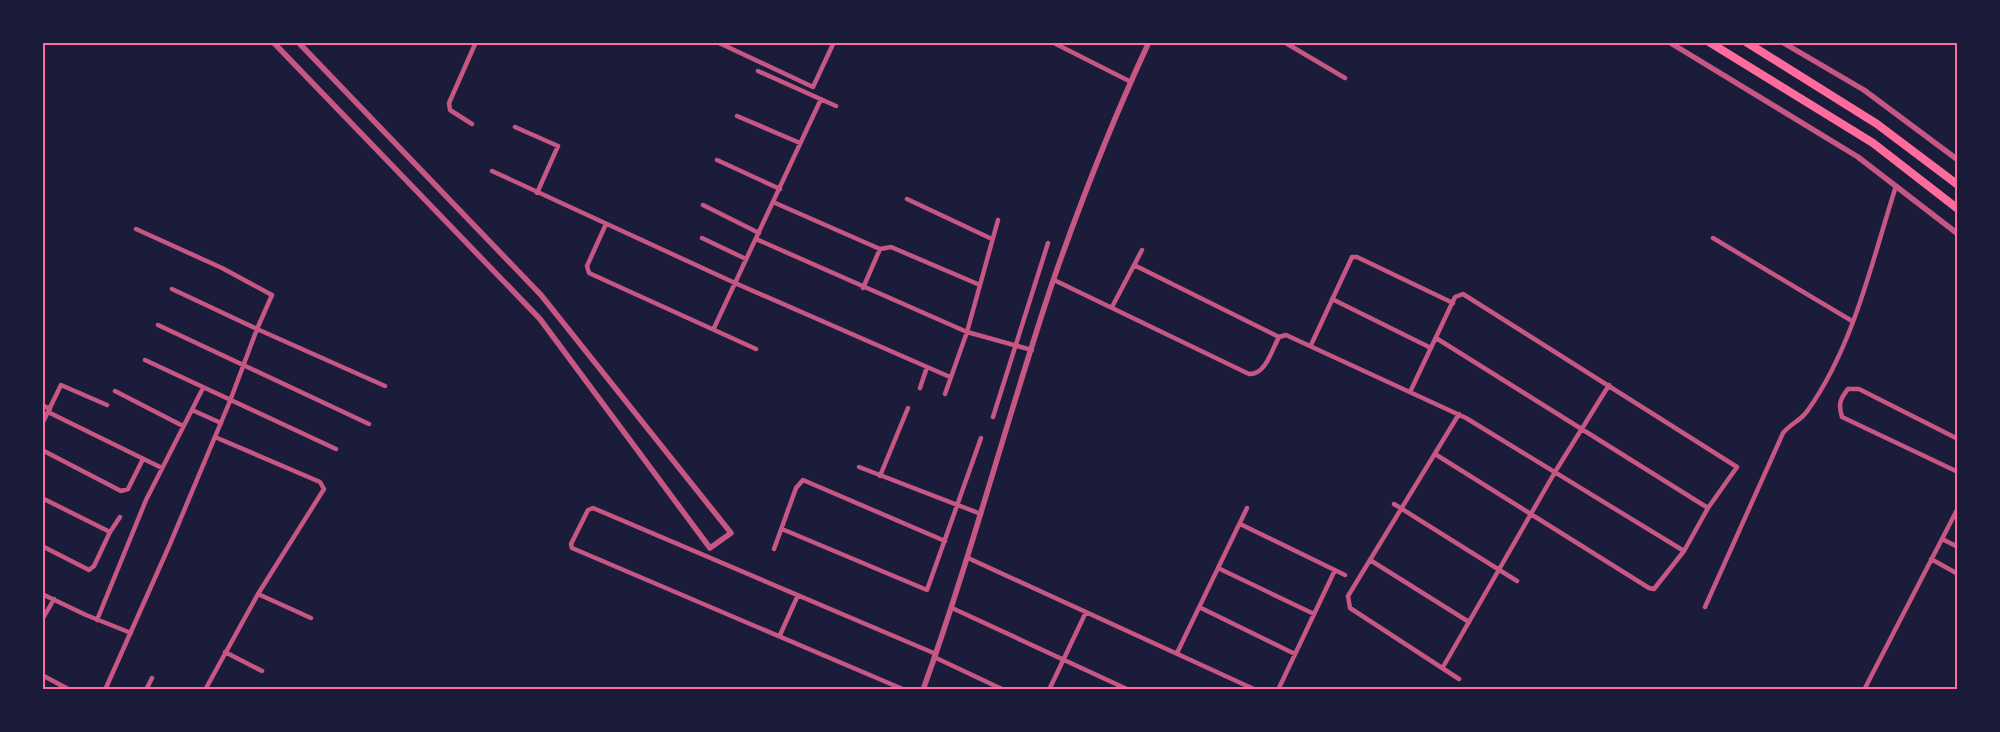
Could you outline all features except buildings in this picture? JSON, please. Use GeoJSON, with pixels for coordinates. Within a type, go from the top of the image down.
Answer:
{"type":"FeatureCollection","features":[{"type":"Feature","properties":{"kind":"highway"},"geometry":{"type":"LineString","coordinates":[[1709,42],[1872,143],[1958,209]]}},
{"type":"Feature","properties":{"kind":"highway"},"geometry":{"type":"LineString","coordinates":[[1746,42],[1877,124],[1958,185]]}},
{"type":"Feature","properties":{"kind":"street"},"geometry":{"type":"LineString","coordinates":[[273,42],[540,319],[710,548],[731,533],[541,295],[298,42]]}},
{"type":"Feature","properties":{"kind":"street"},"geometry":{"type":"LineString","coordinates":[[472,124],[450,110],[449,103],[476,42]]}},
{"type":"Feature","properties":{"kind":"street"},"geometry":{"type":"LineString","coordinates":[[717,42],[813,87],[834,42]]}},
{"type":"Feature","properties":{"kind":"street"},"geometry":{"type":"LineString","coordinates":[[1052,42],[1131,82]]}},
{"type":"Feature","properties":{"kind":"street"},"geometry":{"type":"LineString","coordinates":[[922,690],[952,608],[1054,280],[1131,82],[1149,42]]}},
{"type":"Feature","properties":{"kind":"street"},"geometry":{"type":"LineString","coordinates":[[1284,42],[1345,78]]}},
{"type":"Feature","properties":{"kind":"street"},"geometry":{"type":"LineString","coordinates":[[1669,42],[1820,132],[1858,157],[1958,234]]}},
{"type":"Feature","properties":{"kind":"street"},"geometry":{"type":"LineString","coordinates":[[1782,42],[1864,90],[1958,160]]}},
{"type":"Feature","properties":{"kind":"street"},"geometry":{"type":"LineString","coordinates":[[758,71],[836,106]]}},
{"type":"Feature","properties":{"kind":"street"},"geometry":{"type":"LineString","coordinates":[[714,328],[821,99]]}},
{"type":"Feature","properties":{"kind":"street"},"geometry":{"type":"LineString","coordinates":[[737,116],[800,143]]}},
{"type":"Feature","properties":{"kind":"street"},"geometry":{"type":"LineString","coordinates":[[514,127],[558,146],[536,193]]}},
{"type":"Feature","properties":{"kind":"street"},"geometry":{"type":"LineString","coordinates":[[717,160],[780,189]]}},
{"type":"Feature","properties":{"kind":"street"},"geometry":{"type":"LineString","coordinates":[[492,171],[536,193],[950,377]]}},
{"type":"Feature","properties":{"kind":"street"},"geometry":{"type":"LineString","coordinates":[[1705,607],[1783,433],[1811,407],[1836,364],[1896,186]]}},
{"type":"Feature","properties":{"kind":"street"},"geometry":{"type":"LineString","coordinates":[[907,199],[992,239]]}},
{"type":"Feature","properties":{"kind":"street"},"geometry":{"type":"LineString","coordinates":[[773,202],[880,249],[891,247],[980,285]]}},
{"type":"Feature","properties":{"kind":"street"},"geometry":{"type":"LineString","coordinates":[[703,205],[759,233]]}},
{"type":"Feature","properties":{"kind":"street"},"geometry":{"type":"LineString","coordinates":[[945,394],[967,332],[998,220]]}},
{"type":"Feature","properties":{"kind":"street"},"geometry":{"type":"LineString","coordinates":[[606,224],[587,266],[589,273],[756,348]]}},
{"type":"Feature","properties":{"kind":"street"},"geometry":{"type":"LineString","coordinates":[[105,690],[221,423],[271,298],[270,293],[136,229]]}},
{"type":"Feature","properties":{"kind":"street"},"geometry":{"type":"LineString","coordinates":[[702,238],[746,259]]}},
{"type":"Feature","properties":{"kind":"street"},"geometry":{"type":"LineString","coordinates":[[1713,238],[1852,320]]}},
{"type":"Feature","properties":{"kind":"street"},"geometry":{"type":"LineString","coordinates":[[756,239],[863,288],[967,332],[1032,350]]}},
{"type":"Feature","properties":{"kind":"street"},"geometry":{"type":"LineString","coordinates":[[993,417],[1048,243]]}},
{"type":"Feature","properties":{"kind":"street"},"geometry":{"type":"LineString","coordinates":[[863,288],[880,249]]}},
{"type":"Feature","properties":{"kind":"street"},"geometry":{"type":"LineString","coordinates":[[1112,307],[1142,250]]}},
{"type":"Feature","properties":{"kind":"street"},"geometry":{"type":"LineString","coordinates":[[1311,346],[1352,257],[1357,257],[1453,303]]}},
{"type":"Feature","properties":{"kind":"street"},"geometry":{"type":"LineString","coordinates":[[1134,265],[1279,337],[1286,335],[1460,414],[1684,551]]}},
{"type":"Feature","properties":{"kind":"street"},"geometry":{"type":"LineString","coordinates":[[1054,280],[1249,374],[1254,374],[1265,365],[1279,337]]}},
{"type":"Feature","properties":{"kind":"street"},"geometry":{"type":"LineString","coordinates":[[172,289],[385,386]]}},
{"type":"Feature","properties":{"kind":"street"},"geometry":{"type":"LineString","coordinates":[[1410,392],[1453,303],[1458,294],[1463,294],[1737,467],[1708,508],[1684,551],[1656,587],[1649,588],[1435,454]]}},
{"type":"Feature","properties":{"kind":"street"},"geometry":{"type":"LineString","coordinates":[[1332,299],[1431,348]]}},
{"type":"Feature","properties":{"kind":"street"},"geometry":{"type":"LineString","coordinates":[[158,325],[369,424]]}},
{"type":"Feature","properties":{"kind":"street"},"geometry":{"type":"LineString","coordinates":[[1436,338],[1708,508]]}},
{"type":"Feature","properties":{"kind":"street"},"geometry":{"type":"LineString","coordinates":[[145,360],[336,449]]}},
{"type":"Feature","properties":{"kind":"street"},"geometry":{"type":"LineString","coordinates":[[920,388],[927,367]]}},
{"type":"Feature","properties":{"kind":"street"},"geometry":{"type":"LineString","coordinates":[[42,424],[60,386],[64,384],[107,405]]}},
{"type":"Feature","properties":{"kind":"street"},"geometry":{"type":"LineString","coordinates":[[1443,667],[1555,472],[1609,385]]}},
{"type":"Feature","properties":{"kind":"street"},"geometry":{"type":"LineString","coordinates":[[97,620],[129,539],[162,468],[204,388]]}},
{"type":"Feature","properties":{"kind":"street"},"geometry":{"type":"LineString","coordinates":[[1958,439],[1859,389],[1848,389],[1840,398],[1839,406],[1842,417],[1958,472]]}},
{"type":"Feature","properties":{"kind":"street"},"geometry":{"type":"LineString","coordinates":[[115,392],[183,426]]}},
{"type":"Feature","properties":{"kind":"street"},"geometry":{"type":"LineString","coordinates":[[42,406],[162,468]]}},
{"type":"Feature","properties":{"kind":"street"},"geometry":{"type":"LineString","coordinates":[[880,476],[908,408]]}},
{"type":"Feature","properties":{"kind":"street"},"geometry":{"type":"LineString","coordinates":[[192,410],[221,423]]}},
{"type":"Feature","properties":{"kind":"street"},"geometry":{"type":"LineString","coordinates":[[1459,679],[1350,608],[1348,596],[1460,414]]}},
{"type":"Feature","properties":{"kind":"street"},"geometry":{"type":"LineString","coordinates":[[206,690],[258,594],[322,495],[323,484],[215,437]]}},
{"type":"Feature","properties":{"kind":"street"},"geometry":{"type":"LineString","coordinates":[[782,529],[927,590],[981,438]]}},
{"type":"Feature","properties":{"kind":"street"},"geometry":{"type":"LineString","coordinates":[[42,450],[121,491],[128,489],[143,459]]}},
{"type":"Feature","properties":{"kind":"street"},"geometry":{"type":"LineString","coordinates":[[859,467],[981,514]]}},
{"type":"Feature","properties":{"kind":"street"},"geometry":{"type":"LineString","coordinates":[[774,549],[796,488],[803,480],[945,541]]}},
{"type":"Feature","properties":{"kind":"street"},"geometry":{"type":"LineString","coordinates":[[42,498],[110,532]]}},
{"type":"Feature","properties":{"kind":"street"},"geometry":{"type":"LineString","coordinates":[[1394,504],[1517,581]]}},
{"type":"Feature","properties":{"kind":"street"},"geometry":{"type":"LineString","coordinates":[[905,690],[780,635],[572,548],[571,544],[588,510],[593,508],[798,595],[935,655],[1004,690]]}},
{"type":"Feature","properties":{"kind":"street"},"geometry":{"type":"LineString","coordinates":[[1176,653],[1247,508]]}},
{"type":"Feature","properties":{"kind":"street"},"geometry":{"type":"LineString","coordinates":[[1864,690],[1958,508]]}},
{"type":"Feature","properties":{"kind":"street"},"geometry":{"type":"LineString","coordinates":[[42,546],[90,570],[94,566],[110,532],[120,517]]}},
{"type":"Feature","properties":{"kind":"street"},"geometry":{"type":"LineString","coordinates":[[1240,524],[1345,575]]}},
{"type":"Feature","properties":{"kind":"street"},"geometry":{"type":"LineString","coordinates":[[1942,539],[1958,547]]}},
{"type":"Feature","properties":{"kind":"street"},"geometry":{"type":"LineString","coordinates":[[968,558],[1256,690]]}},
{"type":"Feature","properties":{"kind":"street"},"geometry":{"type":"LineString","coordinates":[[1931,559],[1958,574]]}},
{"type":"Feature","properties":{"kind":"street"},"geometry":{"type":"LineString","coordinates":[[1370,560],[1469,622]]}},
{"type":"Feature","properties":{"kind":"street"},"geometry":{"type":"LineString","coordinates":[[1218,568],[1314,614]]}},
{"type":"Feature","properties":{"kind":"street"},"geometry":{"type":"LineString","coordinates":[[1278,690],[1336,570]]}},
{"type":"Feature","properties":{"kind":"street"},"geometry":{"type":"LineString","coordinates":[[42,594],[97,620],[131,633]]}},
{"type":"Feature","properties":{"kind":"street"},"geometry":{"type":"LineString","coordinates":[[258,594],[311,618]]}},
{"type":"Feature","properties":{"kind":"street"},"geometry":{"type":"LineString","coordinates":[[780,635],[798,595]]}},
{"type":"Feature","properties":{"kind":"street"},"geometry":{"type":"LineString","coordinates":[[42,620],[54,599]]}},
{"type":"Feature","properties":{"kind":"street"},"geometry":{"type":"LineString","coordinates":[[1199,607],[1295,654]]}},
{"type":"Feature","properties":{"kind":"street"},"geometry":{"type":"LineString","coordinates":[[952,608],[1129,690]]}},
{"type":"Feature","properties":{"kind":"street"},"geometry":{"type":"LineString","coordinates":[[1049,690],[1062,659],[1086,612]]}},
{"type":"Feature","properties":{"kind":"street"},"geometry":{"type":"LineString","coordinates":[[225,652],[262,671]]}},
{"type":"Feature","properties":{"kind":"street"},"geometry":{"type":"LineString","coordinates":[[42,675],[70,690]]}},
{"type":"Feature","properties":{"kind":"street"},"geometry":{"type":"LineString","coordinates":[[146,690],[152,678]]}}]}
